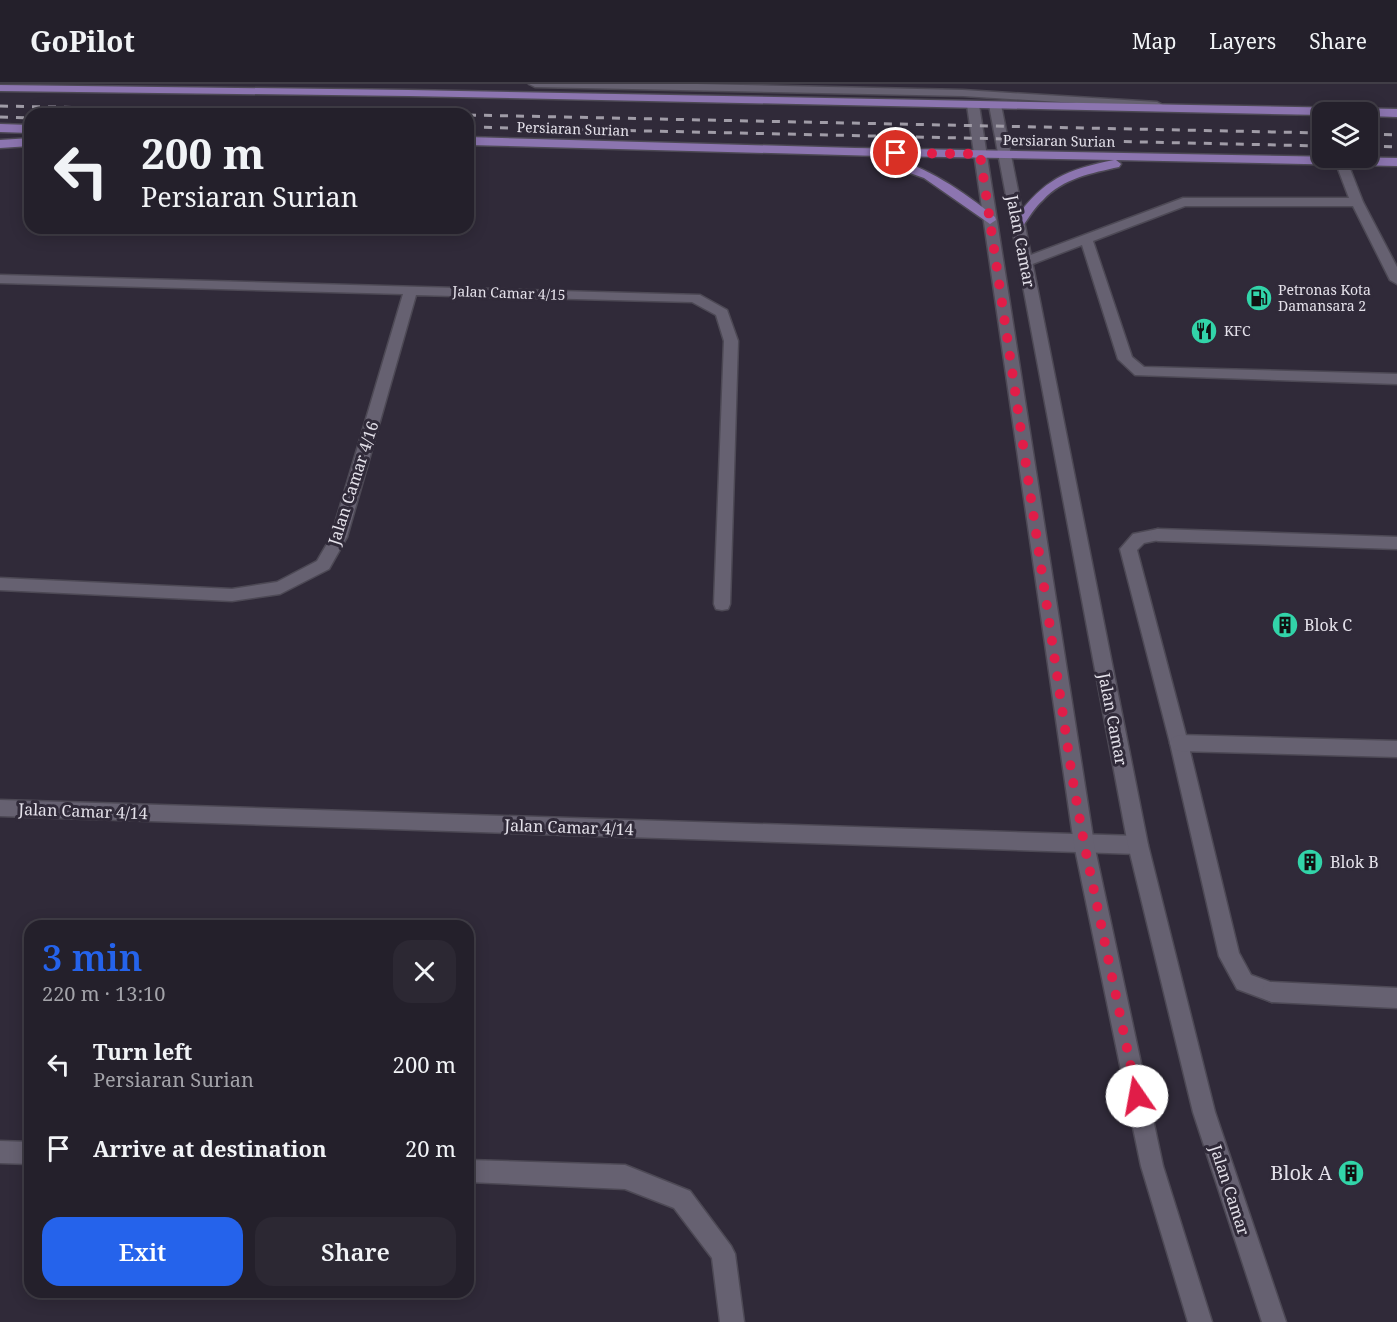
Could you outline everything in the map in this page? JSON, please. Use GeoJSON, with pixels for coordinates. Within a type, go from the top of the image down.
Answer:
{"type":"FeatureCollection","features":[{"type":"Feature","properties":{"kind":"main road","name":"Persiaran Surian"},"geometry":{"type":"LineString","coordinates":[[0,88],[409,93],[1397,113]]}},
{"type":"Feature","properties":{"kind":"main road"},"geometry":{"type":"LineString","coordinates":[[0,128],[24,129]]}},
{"type":"Feature","properties":{"kind":"main road","name":"Persiaran Surian"},"geometry":{"type":"LineString","coordinates":[[474,141],[855,152],[1312,161]]}},
{"type":"Feature","properties":{"kind":"main road"},"geometry":{"type":"LineString","coordinates":[[0,144],[24,142]]}},
{"type":"Feature","properties":{"kind":"main road"},"geometry":{"type":"LineString","coordinates":[[855,152],[894,161],[942,181],[990,220]]}},
{"type":"Feature","properties":{"kind":"main road"},"geometry":{"type":"LineString","coordinates":[[1018,224],[1040,196],[1055,184],[1094,168],[1158,158]]}},
{"type":"Feature","properties":{"kind":"main road","name":"Persiaran Surian"},"geometry":{"type":"LineString","coordinates":[[1378,162],[1397,162]]}},
{"type":"Feature","properties":{"kind":"street","name":"Persiaran Surian"},"geometry":{"type":"LineString","coordinates":[[535,84],[963,93],[1222,109]]}},
{"type":"Feature","properties":{"kind":"street","name":"Jalan Camar"},"geometry":{"type":"LineString","coordinates":[[973,105],[1084,843],[1152,1166],[1200,1322]]}},
{"type":"Feature","properties":{"kind":"street","name":"Jalan Camar"},"geometry":{"type":"LineString","coordinates":[[995,105],[1138,845],[1204,1112],[1274,1322]]}},
{"type":"Feature","properties":{"kind":"street"},"geometry":{"type":"LineString","coordinates":[[1344,168],[1357,202],[1397,280]]}},
{"type":"Feature","properties":{"kind":"street"},"geometry":{"type":"LineString","coordinates":[[1025,262],[1183,202],[1357,202]]}},
{"type":"Feature","properties":{"kind":"street"},"geometry":{"type":"LineString","coordinates":[[1086,238],[1125,359],[1140,372],[1397,379]]}},
{"type":"Feature","properties":{"kind":"street","name":"Jalan Camar 4/15"},"geometry":{"type":"LineString","coordinates":[[0,279],[695,298],[722,314],[731,341],[722,604]]}},
{"type":"Feature","properties":{"kind":"street","name":"Jalan Camar 4/16"},"geometry":{"type":"LineString","coordinates":[[0,584],[232,595],[280,588],[323,565],[339,537],[411,290]]}},
{"type":"Feature","properties":{"kind":"street"},"geometry":{"type":"LineString","coordinates":[[1397,543],[1158,535],[1139,538],[1128,549],[1179,743],[1229,956],[1244,982],[1272,992],[1397,998]]}},
{"type":"Feature","properties":{"kind":"street"},"geometry":{"type":"LineString","coordinates":[[1179,743],[1397,749]]}},
{"type":"Feature","properties":{"kind":"street","name":"Jalan Camar 4/14"},"geometry":{"type":"LineString","coordinates":[[0,808],[1138,845]]}},
{"type":"Feature","properties":{"kind":"street"},"geometry":{"type":"LineString","coordinates":[[0,1152],[24,1153]]}},
{"type":"Feature","properties":{"kind":"street"},"geometry":{"type":"LineString","coordinates":[[474,1171],[625,1177],[682,1199],[723,1254],[732,1322]]}},
{"type":"Feature","properties":{"kind":"railway"},"geometry":{"type":"LineString","coordinates":[[0,106],[101,108]]}},
{"type":"Feature","properties":{"kind":"railway"},"geometry":{"type":"LineString","coordinates":[[474,115],[1312,133]]}},
{"type":"Feature","properties":{"kind":"railway"},"geometry":{"type":"LineString","coordinates":[[0,117],[24,118]]}},
{"type":"Feature","properties":{"kind":"railway"},"geometry":{"type":"LineString","coordinates":[[474,127],[1312,146]]}},
{"type":"Feature","properties":{"kind":"railway"},"geometry":{"type":"LineString","coordinates":[[1378,134],[1397,135]]}},
{"type":"Feature","properties":{"kind":"railway"},"geometry":{"type":"LineString","coordinates":[[1378,146],[1397,147]]}},
{"type":"Feature","properties":{"kind":"place","name":"Petronas Kota Damansara 2"},"geometry":{"type":"Point","coordinates":[1259,298]}},
{"type":"Feature","properties":{"kind":"place","name":"KFC"},"geometry":{"type":"Point","coordinates":[1204,331]}},
{"type":"Feature","properties":{"kind":"place","name":"Blok C"},"geometry":{"type":"Point","coordinates":[1285,625]}},
{"type":"Feature","properties":{"kind":"place","name":"Blok B"},"geometry":{"type":"Point","coordinates":[1310,862]}},
{"type":"Feature","properties":{"kind":"place","name":"Blok A"},"geometry":{"type":"Point","coordinates":[1351,1173]}},
{"type":"Feature","properties":{"kind":"route"},"geometry":{"type":"LineString","coordinates":[[896,153],[980,154],[1072,776],[1137,1096]]}}]}
